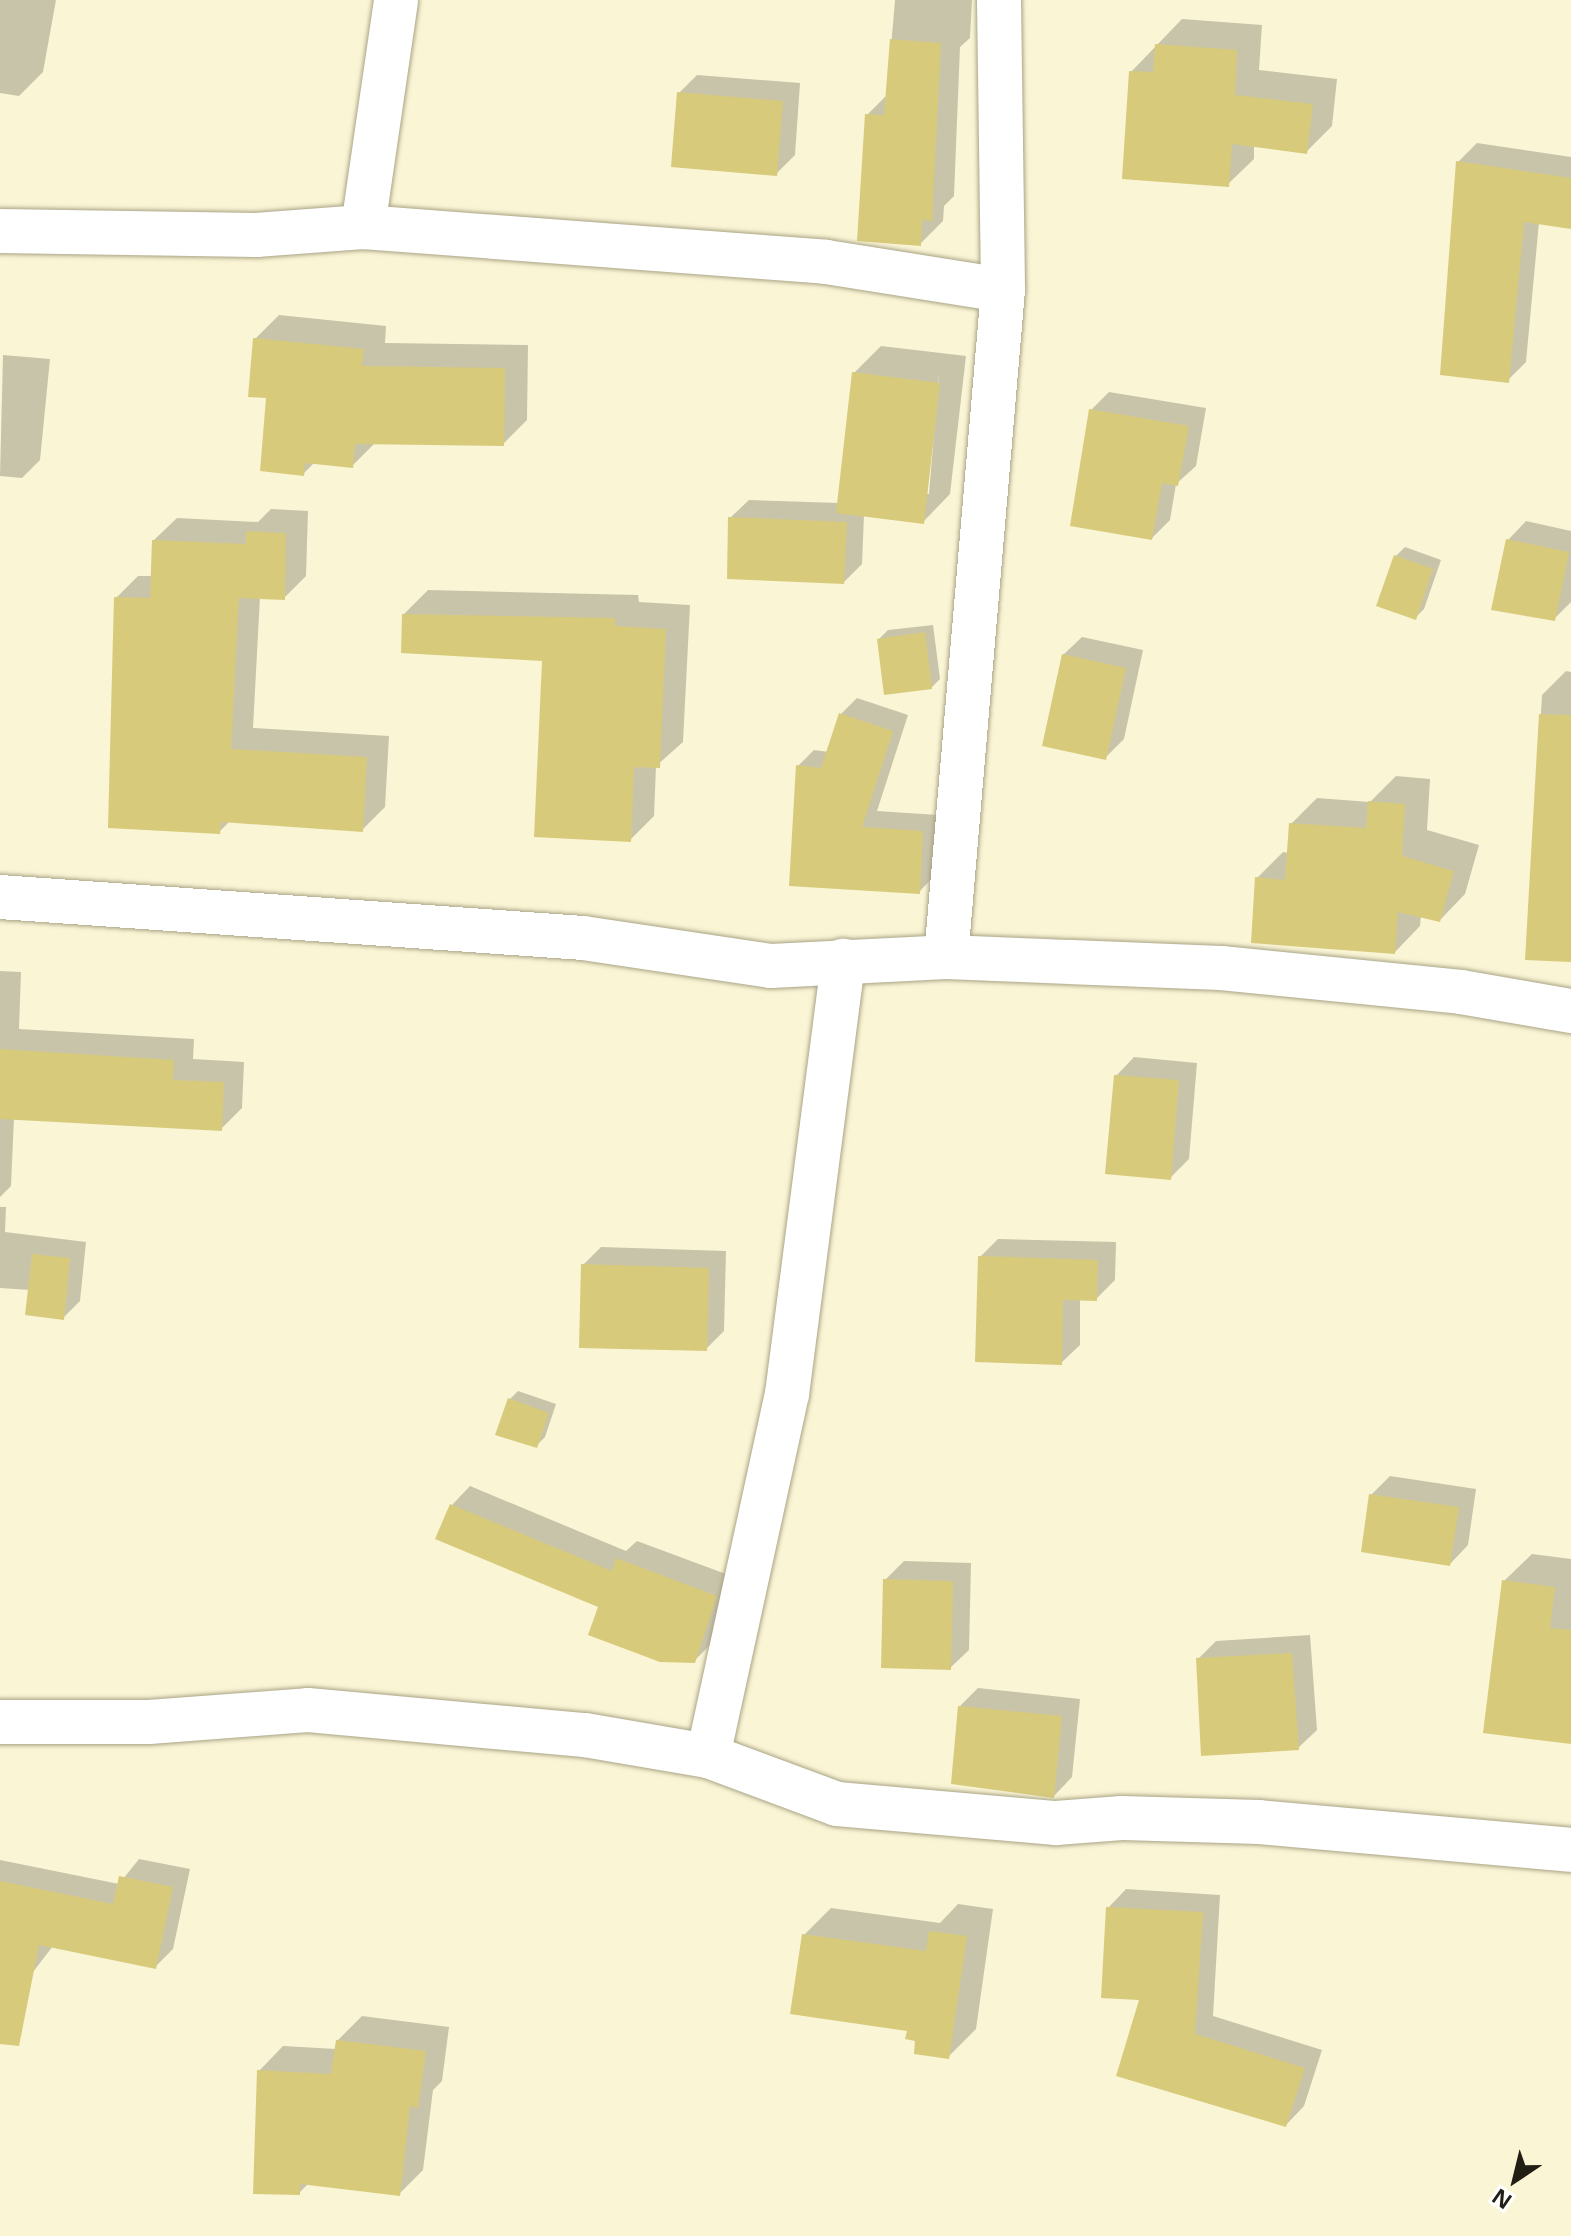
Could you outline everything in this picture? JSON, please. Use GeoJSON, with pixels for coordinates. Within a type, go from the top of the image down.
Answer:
{"type":"FeatureCollection","features":[{"type":"Feature","properties":{"kind":"street"},"geometry":{"type":"LineString","coordinates":[[363,227],[396,0]]}},
{"type":"Feature","properties":{"kind":"street"},"geometry":{"type":"LineString","coordinates":[[946,957],[1003,290],[999,0]]}},
{"type":"Feature","properties":{"kind":"street"},"geometry":{"type":"LineString","coordinates":[[0,231],[256,235],[363,227],[826,262],[1003,290]]}},
{"type":"Feature","properties":{"kind":"street"},"geometry":{"type":"LineString","coordinates":[[0,897],[583,938],[771,966],[946,957],[1221,968],[1461,992],[1571,1011]]}},
{"type":"Feature","properties":{"kind":"street"},"geometry":{"type":"LineString","coordinates":[[708,1756],[787,1394],[843,961]]}},
{"type":"Feature","properties":{"kind":"street"},"geometry":{"type":"LineString","coordinates":[[0,1722],[149,1722],[308,1710],[585,1735],[708,1756],[837,1804],[1056,1823],[1122,1818],[1259,1822],[1571,1850]]}},
{"type":"Feature","properties":{"kind":"building"},"geometry":{"type":"Polygon","coordinates":[[[890,39],[941,43],[932,221],[922,220],[921,246],[857,241],[865,114],[884,115],[890,39]]]}},
{"type":"Feature","properties":{"kind":"building"},"geometry":{"type":"Polygon","coordinates":[[[1155,44],[1237,50],[1235,95],[1313,104],[1307,154],[1232,144],[1229,187],[1122,179],[1129,71],[1153,72],[1155,44]]]}},
{"type":"Feature","properties":{"kind":"building"},"geometry":{"type":"Polygon","coordinates":[[[677,92],[783,101],[777,176],[671,167],[677,92]]]}},
{"type":"Feature","properties":{"kind":"building"},"geometry":{"type":"Polygon","coordinates":[[[1456,161],[1571,178],[1571,229],[1524,222],[1509,383],[1440,375],[1456,161]]]}},
{"type":"Feature","properties":{"kind":"building"},"geometry":{"type":"Polygon","coordinates":[[[253,338],[364,349],[362,366],[505,368],[504,446],[355,444],[353,468],[305,463],[304,476],[260,471],[266,398],[248,397],[253,338]]]}},
{"type":"Feature","properties":{"kind":"building"},"geometry":{"type":"Polygon","coordinates":[[[852,372],[940,383],[924,524],[836,513],[852,372]]]}},
{"type":"Feature","properties":{"kind":"building"},"geometry":{"type":"Polygon","coordinates":[[[1089,409],[1189,426],[1178,486],[1162,483],[1152,540],[1070,526],[1089,409]]]}},
{"type":"Feature","properties":{"kind":"building"},"geometry":{"type":"Polygon","coordinates":[[[728,517],[847,522],[844,584],[727,579],[728,517]]]}},
{"type":"Feature","properties":{"kind":"building"},"geometry":{"type":"Polygon","coordinates":[[[246,531],[286,533],[285,600],[239,598],[231,749],[367,757],[363,832],[221,822],[220,834],[108,828],[114,597],[150,598],[152,540],[246,544],[246,531]]]}},
{"type":"Feature","properties":{"kind":"building"},"geometry":{"type":"Polygon","coordinates":[[[1506,539],[1569,552],[1555,621],[1491,610],[1506,539]]]}},
{"type":"Feature","properties":{"kind":"building"},"geometry":{"type":"Polygon","coordinates":[[[1394,555],[1433,569],[1416,620],[1376,606],[1394,555]]]}},
{"type":"Feature","properties":{"kind":"building"},"geometry":{"type":"Polygon","coordinates":[[[402,614],[615,618],[615,626],[666,629],[660,768],[634,767],[631,842],[534,837],[542,661],[401,653],[402,614]]]}},
{"type":"Feature","properties":{"kind":"building"},"geometry":{"type":"Polygon","coordinates":[[[925,632],[932,689],[884,695],[877,639],[925,632]]]}},
{"type":"Feature","properties":{"kind":"building"},"geometry":{"type":"Polygon","coordinates":[[[1062,654],[1126,668],[1106,760],[1042,746],[1062,654]]]}},
{"type":"Feature","properties":{"kind":"building"},"geometry":{"type":"Polygon","coordinates":[[[839,713],[893,731],[862,827],[923,831],[920,894],[789,886],[796,765],[821,768],[839,713]]]}},
{"type":"Feature","properties":{"kind":"building"},"geometry":{"type":"Polygon","coordinates":[[[1539,714],[1571,715],[1571,962],[1525,960],[1539,714]]]}},
{"type":"Feature","properties":{"kind":"building"},"geometry":{"type":"Polygon","coordinates":[[[1368,801],[1405,804],[1402,856],[1454,871],[1440,922],[1398,912],[1395,954],[1251,943],[1255,877],[1285,880],[1289,823],[1366,828],[1368,801]]]}},
{"type":"Feature","properties":{"kind":"building"},"geometry":{"type":"Polygon","coordinates":[[[0,1049],[174,1060],[173,1080],[224,1082],[222,1131],[0,1119],[0,1049]]]}},
{"type":"Feature","properties":{"kind":"building"},"geometry":{"type":"Polygon","coordinates":[[[1114,1075],[1179,1080],[1171,1180],[1105,1174],[1114,1075]]]}},
{"type":"Feature","properties":{"kind":"building"},"geometry":{"type":"Polygon","coordinates":[[[32,1254],[70,1258],[64,1320],[25,1315],[32,1254]]]}},
{"type":"Feature","properties":{"kind":"building"},"geometry":{"type":"Polygon","coordinates":[[[978,1256],[1098,1260],[1097,1301],[1063,1300],[1062,1365],[975,1362],[978,1256]]]}},
{"type":"Feature","properties":{"kind":"building"},"geometry":{"type":"Polygon","coordinates":[[[581,1264],[709,1268],[707,1351],[579,1348],[581,1264]]]}},
{"type":"Feature","properties":{"kind":"building"},"geometry":{"type":"Polygon","coordinates":[[[508,1398],[549,1413],[537,1448],[495,1435],[508,1398]]]}},
{"type":"Feature","properties":{"kind":"building"},"geometry":{"type":"Polygon","coordinates":[[[1369,1494],[1459,1507],[1450,1566],[1361,1552],[1369,1494]]]}},
{"type":"Feature","properties":{"kind":"building"},"geometry":{"type":"Polygon","coordinates":[[[450,1504],[612,1571],[616,1558],[717,1596],[695,1663],[660,1662],[588,1635],[598,1607],[435,1539],[450,1504]]]}},
{"type":"Feature","properties":{"kind":"building"},"geometry":{"type":"Polygon","coordinates":[[[883,1579],[953,1581],[951,1670],[881,1668],[883,1579]]]}},
{"type":"Feature","properties":{"kind":"building"},"geometry":{"type":"Polygon","coordinates":[[[1502,1580],[1555,1587],[1550,1628],[1571,1630],[1571,1744],[1483,1733],[1502,1580]]]}},
{"type":"Feature","properties":{"kind":"building"},"geometry":{"type":"Polygon","coordinates":[[[1292,1653],[1299,1750],[1201,1756],[1196,1658],[1292,1653]]]}},
{"type":"Feature","properties":{"kind":"building"},"geometry":{"type":"Polygon","coordinates":[[[958,1706],[1062,1716],[1054,1798],[951,1784],[958,1706]]]}},
{"type":"Feature","properties":{"kind":"building"},"geometry":{"type":"Polygon","coordinates":[[[119,1876],[173,1887],[156,1969],[39,1945],[19,2046],[0,2044],[0,1881],[113,1904],[119,1876]]]}},
{"type":"Feature","properties":{"kind":"building"},"geometry":{"type":"Polygon","coordinates":[[[1106,1907],[1203,1912],[1195,2034],[1305,2068],[1286,2127],[1116,2076],[1139,2000],[1101,1998],[1106,1907]]]}},
{"type":"Feature","properties":{"kind":"building"},"geometry":{"type":"Polygon","coordinates":[[[929,1931],[967,1936],[949,2059],[914,2054],[915,2041],[905,2039],[907,2031],[790,2014],[802,1934],[926,1951],[929,1931]]]}},
{"type":"Feature","properties":{"kind":"building"},"geometry":{"type":"Polygon","coordinates":[[[336,2040],[426,2051],[418,2108],[410,2106],[400,2196],[300,2184],[300,2195],[253,2194],[257,2070],[331,2074],[336,2040]]]}}]}
